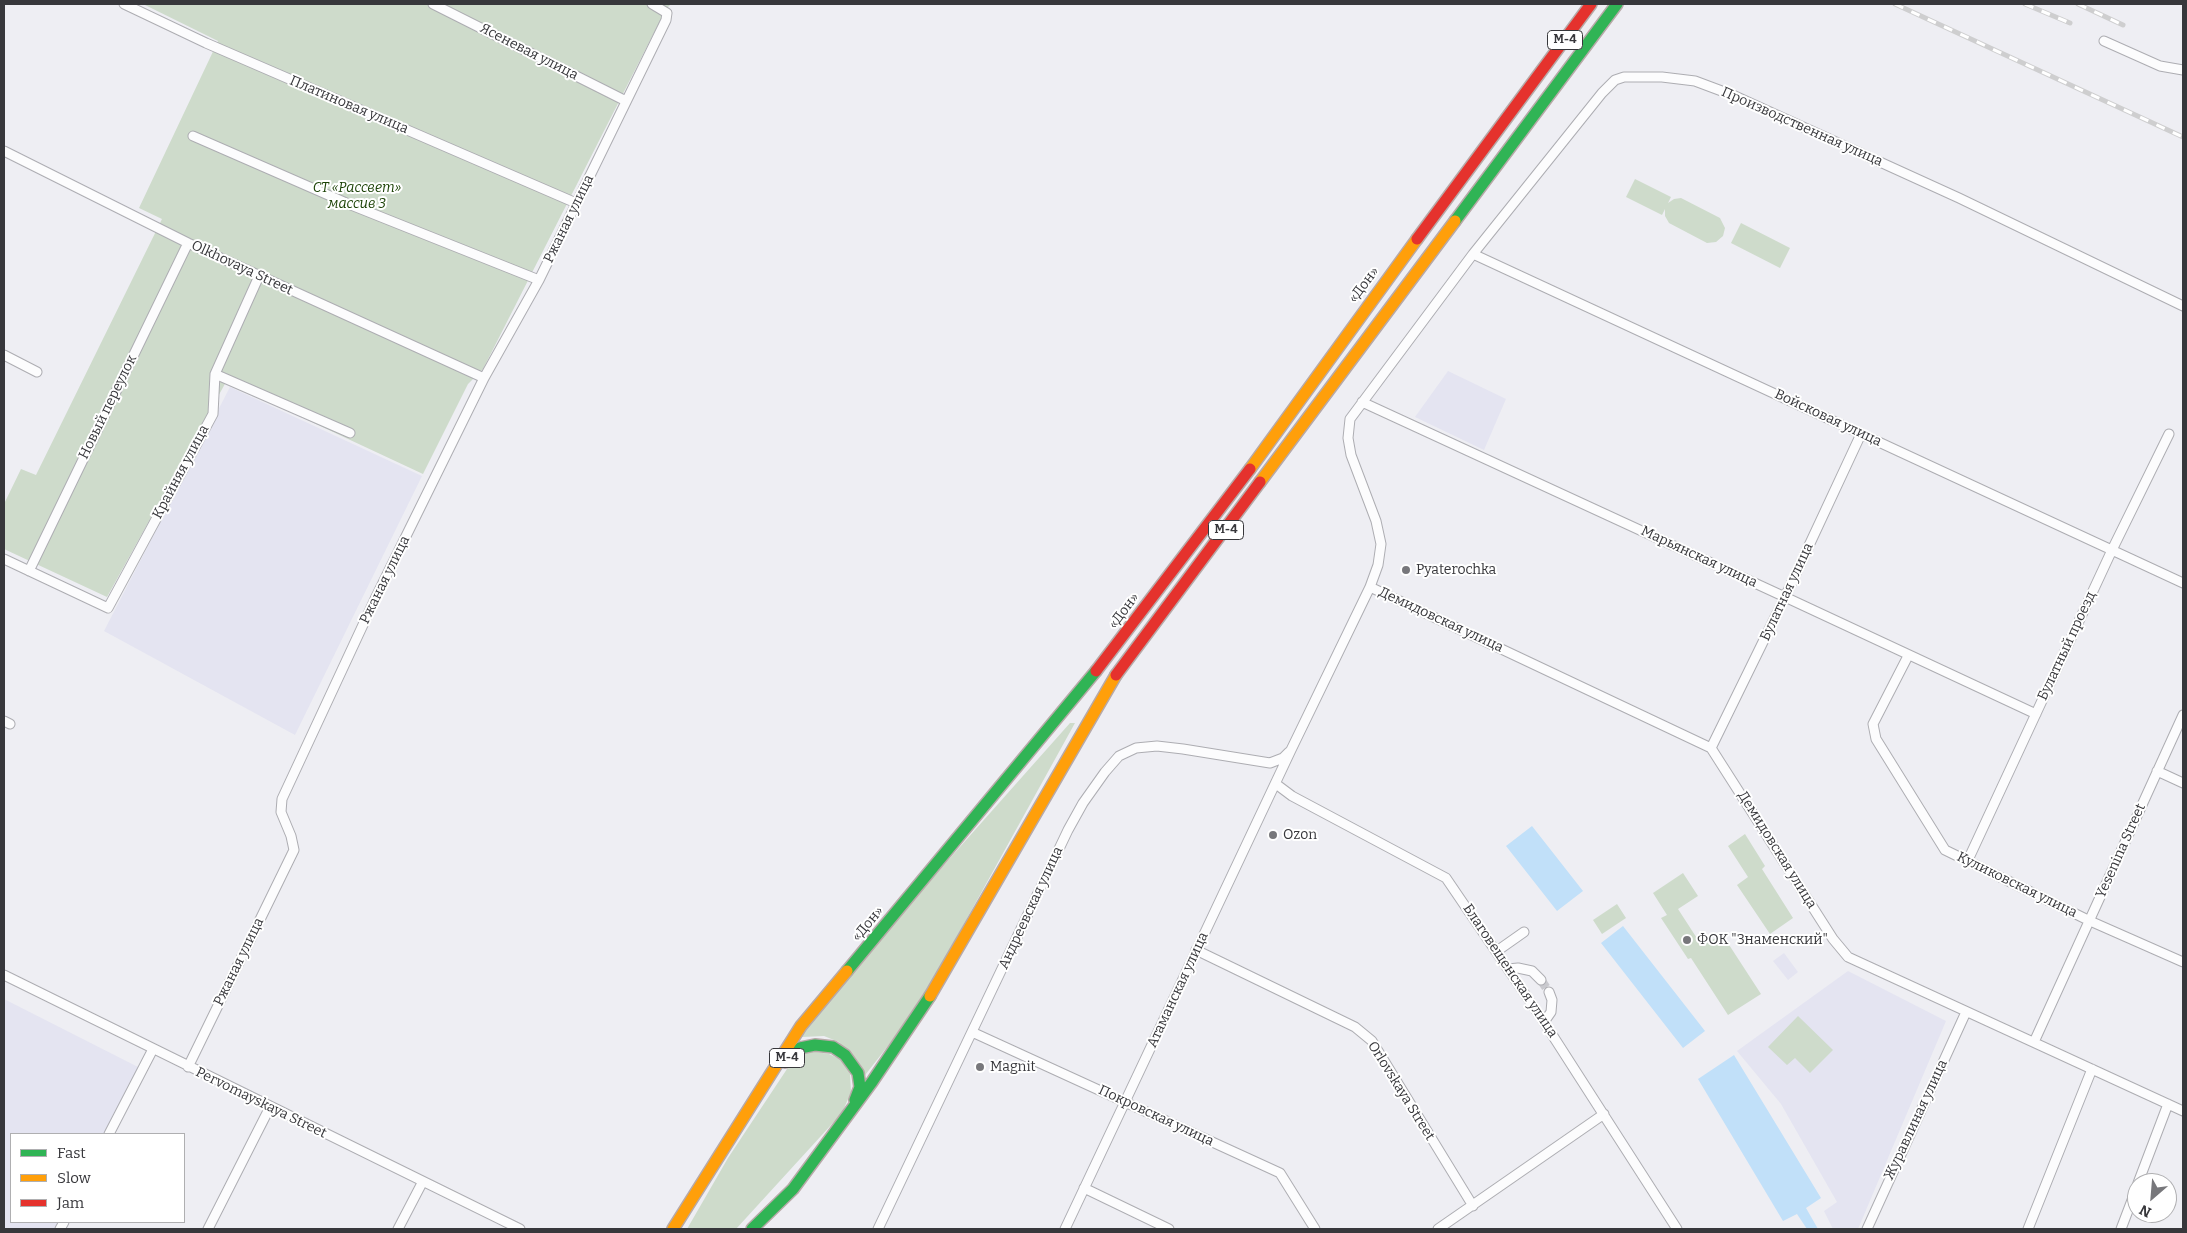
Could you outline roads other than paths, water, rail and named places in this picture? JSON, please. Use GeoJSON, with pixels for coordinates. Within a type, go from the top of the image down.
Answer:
{"type":"FeatureCollection","features":[{"type":"Feature","properties":{"kind":"highway","name":"«Дон»"},"geometry":{"type":"LineString","coordinates":[[673,1229],[801,1026],[1113,651],[1236,489],[1354,324],[1591,4]]}},
{"type":"Feature","properties":{"kind":"highway","name":"М-4"},"geometry":{"type":"LineString","coordinates":[[752,1229],[793,1189],[872,1082],[928,1000],[1112,682],[1617,4]]}},
{"type":"Feature","properties":{"kind":"highway","name":"М-4"},"geometry":{"type":"LineString","coordinates":[[716,1159],[788,1057],[800,1048],[815,1045],[833,1048],[844,1055],[858,1073],[860,1087],[851,1108]]}},
{"type":"Feature","properties":{"kind":"street","name":"Платиновая улица"},"geometry":{"type":"LineString","coordinates":[[124,4],[206,43],[576,203]]}},
{"type":"Feature","properties":{"kind":"street","name":"Ясеневая улица"},"geometry":{"type":"LineString","coordinates":[[433,4],[626,101]]}},
{"type":"Feature","properties":{"kind":"street","name":"Ржаная улица"},"geometry":{"type":"LineString","coordinates":[[188,1067],[294,850],[291,836],[281,812],[282,800],[375,599],[484,378],[539,280],[666,20],[667,13],[652,4]]}},
{"type":"Feature","properties":{"kind":"street"},"geometry":{"type":"LineString","coordinates":[[2104,41],[2160,66],[2183,70]]}},
{"type":"Feature","properties":{"kind":"street","name":"Производственная улица"},"geometry":{"type":"LineString","coordinates":[[1362,402],[1473,254],[1602,93],[1614,80],[1624,77],[1662,77],[1695,81],[1735,96],[1959,198],[2183,306]]}},
{"type":"Feature","properties":{"kind":"street"},"geometry":{"type":"LineString","coordinates":[[193,136],[351,205],[539,280]]}},
{"type":"Feature","properties":{"kind":"street","name":"Olkhovaya Street"},"geometry":{"type":"LineString","coordinates":[[4,151],[188,243],[484,378]]}},
{"type":"Feature","properties":{"kind":"street","name":"Новый переулок"},"geometry":{"type":"LineString","coordinates":[[29,571],[188,243]]}},
{"type":"Feature","properties":{"kind":"street","name":"Войсковая улица"},"geometry":{"type":"LineString","coordinates":[[1473,254],[2183,583]]}},
{"type":"Feature","properties":{"kind":"street","name":"Крайняя улица"},"geometry":{"type":"LineString","coordinates":[[29,571],[108,608],[213,414],[215,374],[259,276]]}},
{"type":"Feature","properties":{"kind":"street"},"geometry":{"type":"LineString","coordinates":[[4,355],[38,372]]}},
{"type":"Feature","properties":{"kind":"street"},"geometry":{"type":"LineString","coordinates":[[215,374],[350,433]]}},
{"type":"Feature","properties":{"kind":"street","name":"Атаманская улица"},"geometry":{"type":"LineString","coordinates":[[1065,1229],[1370,587],[1378,565],[1381,544],[1376,521],[1351,454],[1348,438],[1350,419],[1362,402]]}},
{"type":"Feature","properties":{"kind":"street","name":"Марьянская улица"},"geometry":{"type":"LineString","coordinates":[[1362,402],[2036,714]]}},
{"type":"Feature","properties":{"kind":"street","name":"Булатная улица"},"geometry":{"type":"LineString","coordinates":[[1711,748],[1785,597],[1861,434]]}},
{"type":"Feature","properties":{"kind":"street","name":"Булатный проезд"},"geometry":{"type":"LineString","coordinates":[[1968,860],[2112,550],[2169,434]]}},
{"type":"Feature","properties":{"kind":"street"},"geometry":{"type":"LineString","coordinates":[[4,558],[29,571]]}},
{"type":"Feature","properties":{"kind":"street","name":"Демидовская улица"},"geometry":{"type":"LineString","coordinates":[[1370,587],[1711,748],[1751,807],[1833,939],[1848,957],[2183,1111]]}},
{"type":"Feature","properties":{"kind":"street","name":"Куликовская улица"},"geometry":{"type":"LineString","coordinates":[[1908,656],[1873,724],[1876,739],[1945,850],[2090,921],[2183,962]]}},
{"type":"Feature","properties":{"kind":"street","name":"Yesenina Street"},"geometry":{"type":"LineString","coordinates":[[2034,1042],[2183,715]]}},
{"type":"Feature","properties":{"kind":"street","name":"Андреевская улица"},"geometry":{"type":"LineString","coordinates":[[878,1229],[1068,830],[1093,787],[1120,756],[1136,748],[1157,746],[1270,763],[1283,758],[1291,750]]}},
{"type":"Feature","properties":{"kind":"street"},"geometry":{"type":"LineString","coordinates":[[2157,771],[2183,783]]}},
{"type":"Feature","properties":{"kind":"street","name":"Благовещенская улица"},"geometry":{"type":"LineString","coordinates":[[1276,784],[1292,796],[1446,878],[1544,1022],[1678,1229]]}},
{"type":"Feature","properties":{"kind":"street"},"geometry":{"type":"LineString","coordinates":[[1497,951],[1524,932]]}},
{"type":"Feature","properties":{"kind":"street","name":"Orlovskaya Street"},"geometry":{"type":"LineString","coordinates":[[1196,950],[1355,1027],[1372,1041],[1473,1206]]}},
{"type":"Feature","properties":{"kind":"street"},"geometry":{"type":"LineString","coordinates":[[1508,969],[1518,968],[1532,971],[1540,980]]}},
{"type":"Feature","properties":{"kind":"street","name":"Pervomayskaya Street"},"geometry":{"type":"LineString","coordinates":[[4,975],[422,1183],[520,1229]]}},
{"type":"Feature","properties":{"kind":"street"},"geometry":{"type":"LineString","coordinates":[[1544,1022],[1550,1012],[1552,1000],[1550,992]]}},
{"type":"Feature","properties":{"kind":"street","name":"Журавлиная улица"},"geometry":{"type":"LineString","coordinates":[[1867,1229],[1966,1012]]}},
{"type":"Feature","properties":{"kind":"street","name":"Покровская улица"},"geometry":{"type":"LineString","coordinates":[[972,1032],[1280,1173],[1315,1229]]}},
{"type":"Feature","properties":{"kind":"street"},"geometry":{"type":"LineString","coordinates":[[110,1133],[153,1049]]}},
{"type":"Feature","properties":{"kind":"street"},"geometry":{"type":"LineString","coordinates":[[2028,1229],[2092,1069]]}},
{"type":"Feature","properties":{"kind":"street"},"geometry":{"type":"LineString","coordinates":[[2142,1173],[2168,1104]]}},
{"type":"Feature","properties":{"kind":"street"},"geometry":{"type":"LineString","coordinates":[[208,1229],[270,1107]]}},
{"type":"Feature","properties":{"kind":"street"},"geometry":{"type":"LineString","coordinates":[[1438,1229],[1604,1114]]}},
{"type":"Feature","properties":{"kind":"street"},"geometry":{"type":"LineString","coordinates":[[398,1229],[422,1183]]}},
{"type":"Feature","properties":{"kind":"street"},"geometry":{"type":"LineString","coordinates":[[1084,1188],[1169,1229]]}},
{"type":"Feature","properties":{"kind":"street"},"geometry":{"type":"LineString","coordinates":[[2121,1229],[2127,1213]]}},
{"type":"Feature","properties":{"kind":"water"},"geometry":{"type":"Polygon","coordinates":[[[1532,826],[1583,891],[1557,911],[1506,846],[1532,826]]]}},
{"type":"Feature","properties":{"kind":"water"},"geometry":{"type":"Polygon","coordinates":[[[1623,926],[1705,1031],[1683,1048],[1601,943],[1623,926]]]}},
{"type":"Feature","properties":{"kind":"water"},"geometry":{"type":"Polygon","coordinates":[[[1734,1055],[1821,1198],[1806,1208],[1818,1229],[1807,1229],[1797,1214],[1783,1221],[1698,1079],[1734,1055]]]}},
{"type":"Feature","properties":{"kind":"tunnel"},"geometry":{"type":"LineString","coordinates":[[1541,980],[1549,992]]}},
{"type":"Feature","properties":{"kind":"railway"},"geometry":{"type":"LineString","coordinates":[[1895,4],[2183,137]]}},
{"type":"Feature","properties":{"kind":"railway"},"geometry":{"type":"LineString","coordinates":[[2025,4],[2070,23]]}},
{"type":"Feature","properties":{"kind":"railway"},"geometry":{"type":"LineString","coordinates":[[2078,4],[2123,25]]}},
{"type":"Feature","properties":{"kind":"place","name":"Pyaterochka"},"geometry":{"type":"Point","coordinates":[1406,570]}},
{"type":"Feature","properties":{"kind":"place","name":"Ozon"},"geometry":{"type":"Point","coordinates":[1273,835]}},
{"type":"Feature","properties":{"kind":"place","name":"ФОК \"Знаменский\""},"geometry":{"type":"Point","coordinates":[1687,940]}},
{"type":"Feature","properties":{"kind":"place","name":"Magnit"},"geometry":{"type":"Point","coordinates":[980,1067]}},
{"type":"Feature","properties":{"kind":"park label","name":"СТ «Рассвет» массив 3"},"geometry":{"type":"Point","coordinates":[357,196]}}]}
